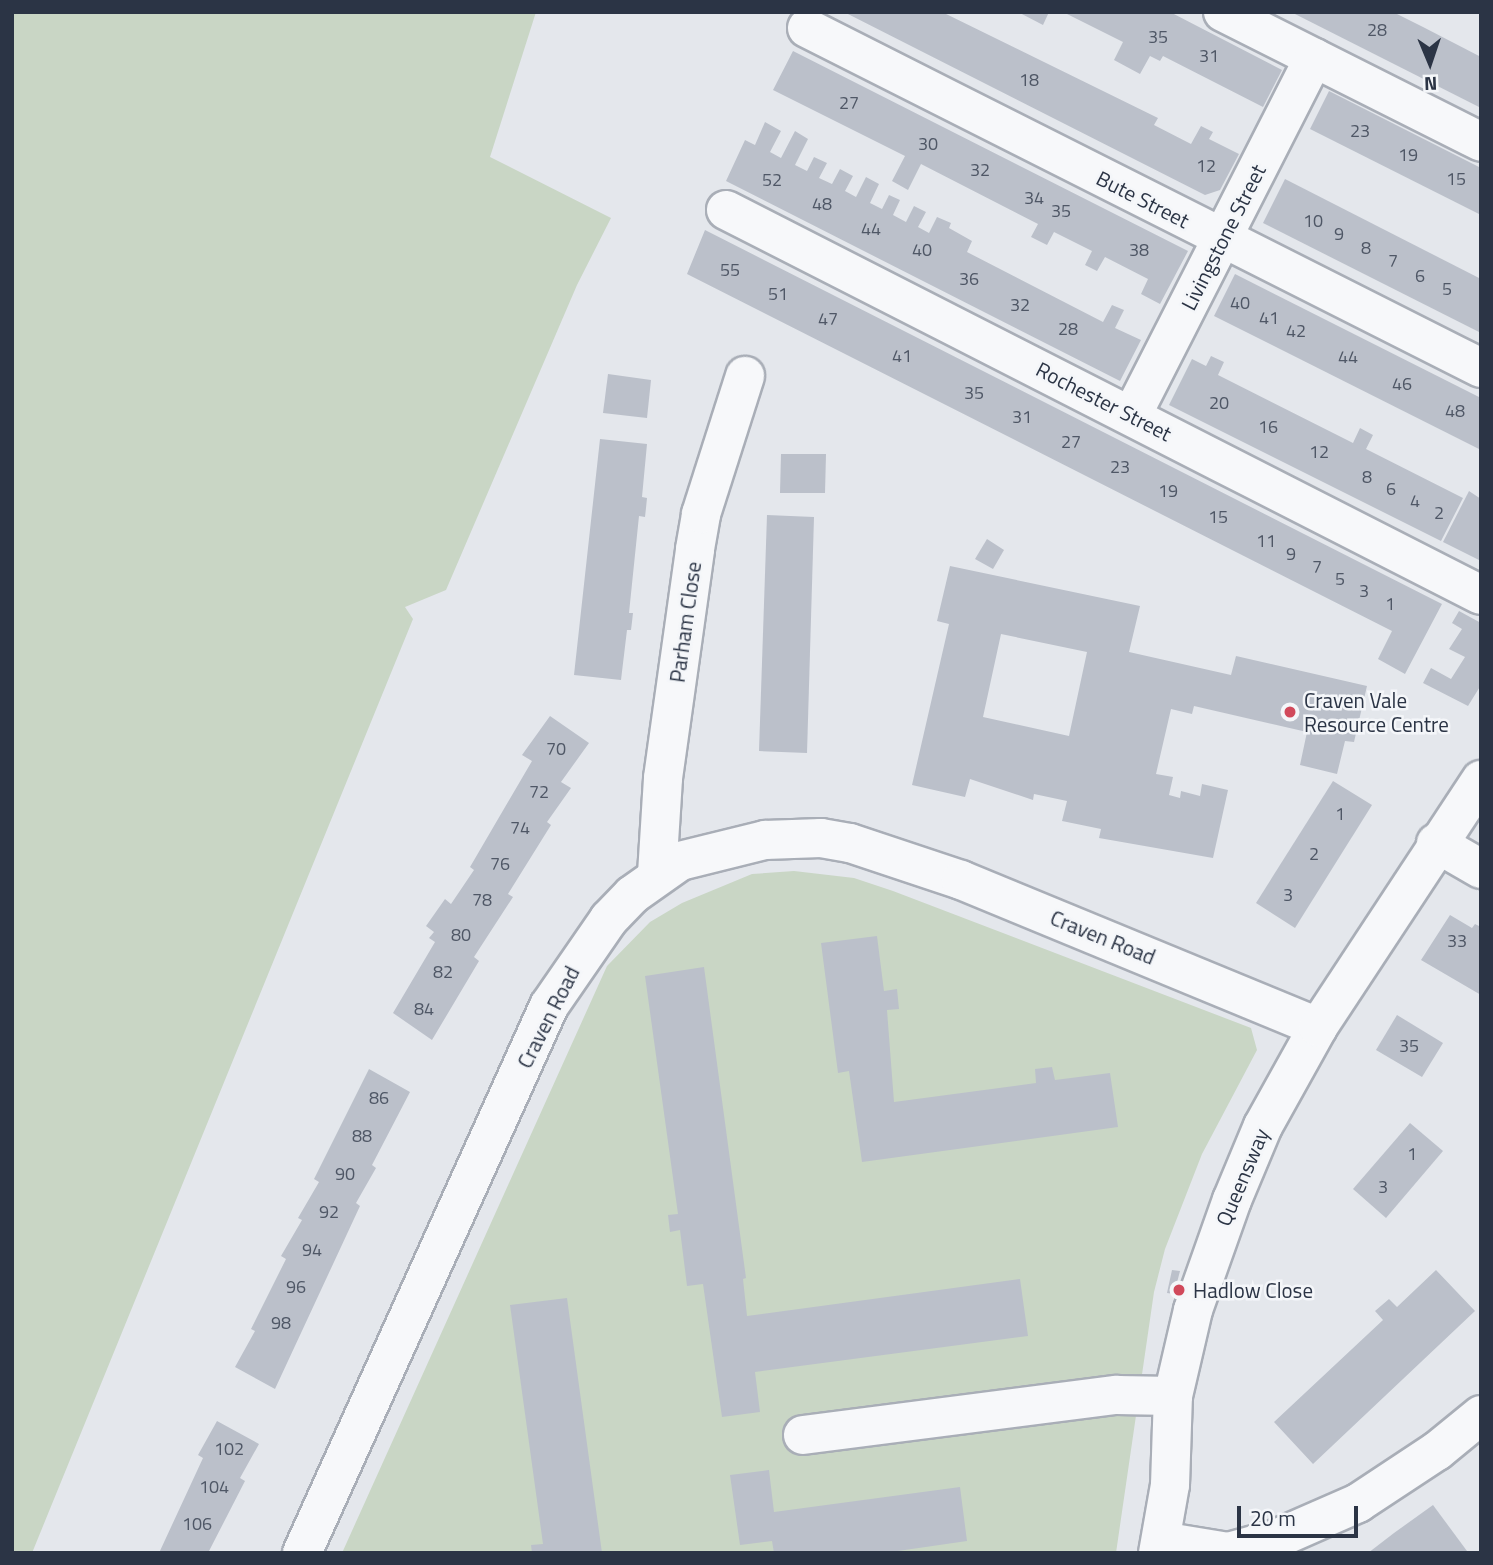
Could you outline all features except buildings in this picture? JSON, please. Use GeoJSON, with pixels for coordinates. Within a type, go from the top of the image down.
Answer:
{"type":"FeatureCollection","features":[{"type":"Feature","properties":{"kind":"street"},"geometry":{"type":"LineString","coordinates":[[1223,12],[1481,142]]}},
{"type":"Feature","properties":{"kind":"street","name":"Bute Street"},"geometry":{"type":"LineString","coordinates":[[807,28],[1481,368]]}},
{"type":"Feature","properties":{"kind":"street","name":"Livingstone Street"},"geometry":{"type":"LineString","coordinates":[[1132,415],[1314,58]]}},
{"type":"Feature","properties":{"kind":"street","name":"Rochester Street"},"geometry":{"type":"LineString","coordinates":[[726,210],[1481,595]]}},
{"type":"Feature","properties":{"kind":"street","name":"Parham Close"},"geometry":{"type":"LineString","coordinates":[[657,874],[663,778],[701,514],[745,376]]}},
{"type":"Feature","properties":{"kind":"street","name":"Queensway"},"geometry":{"type":"LineString","coordinates":[[1159,1547],[1170,1485],[1173,1396],[1211,1252],[1263,1126],[1318,1027],[1436,843],[1481,780]]}},
{"type":"Feature","properties":{"kind":"street","name":"Craven Road"},"geometry":{"type":"LineString","coordinates":[[302,1553],[549,1006],[608,919],[657,874],[680,862],[741,844],[821,838],[850,844],[961,880],[1318,1027]]}},
{"type":"Feature","properties":{"kind":"street"},"geometry":{"type":"LineString","coordinates":[[1436,843],[1481,869]]}},
{"type":"Feature","properties":{"kind":"street"},"geometry":{"type":"LineString","coordinates":[[803,1435],[1117,1395],[1173,1396]]}},
{"type":"Feature","properties":{"kind":"street"},"geometry":{"type":"LineString","coordinates":[[1159,1547],[1228,1552],[1276,1539],[1358,1503],[1437,1451],[1481,1415]]}},
{"type":"Feature","properties":{"kind":"green space"},"geometry":{"type":"Polygon","coordinates":[[[12,12],[536,12],[490,157],[611,218],[577,285],[446,590],[405,607],[413,619],[32,1553],[12,1553],[12,12]]]}},
{"type":"Feature","properties":{"kind":"green space"},"geometry":{"type":"Polygon","coordinates":[[[794,871],[854,878],[893,891],[1251,1028],[1257,1050],[1202,1154],[1165,1249],[1154,1292],[1116,1553],[342,1553],[607,966],[650,922],[682,903],[752,874],[794,871]]]}},
{"type":"Feature","properties":{"kind":"place","name":"Craven Vale Resource Centre"},"geometry":{"type":"Point","coordinates":[1290,712]}},
{"type":"Feature","properties":{"kind":"place","name":"Hadlow Close"},"geometry":{"type":"Point","coordinates":[1179,1290]}}]}
